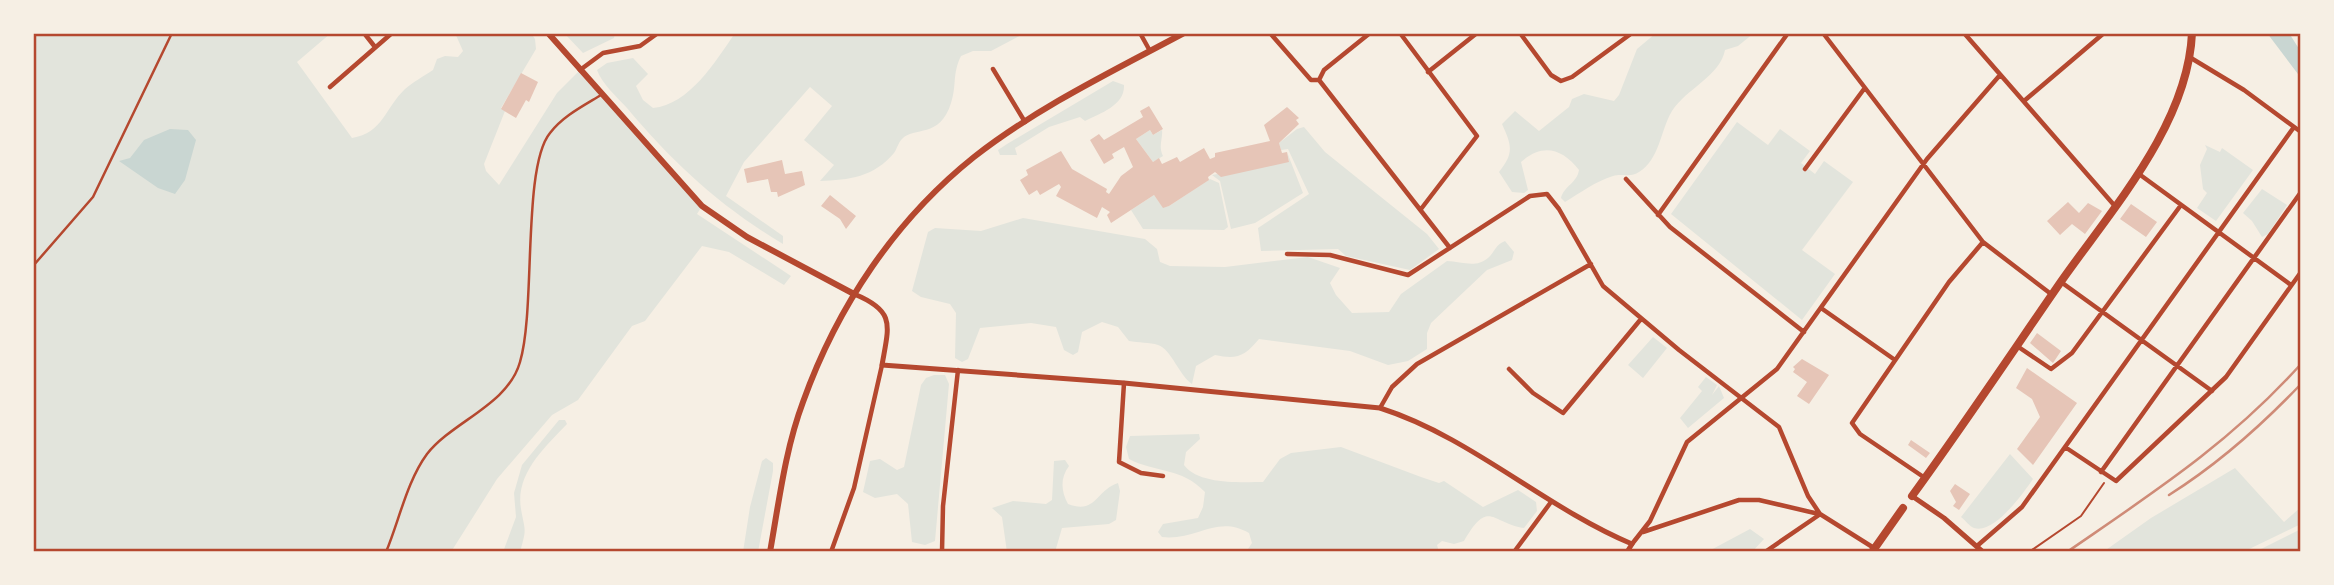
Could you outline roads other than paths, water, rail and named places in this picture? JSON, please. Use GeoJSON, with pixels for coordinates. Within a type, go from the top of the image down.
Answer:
{"type":"FeatureCollection","features":[{"type":"Feature","properties":{"kind":"highway"},"geometry":{"type":"LineString","coordinates":[[1912,496],[2138,173],[2173,109],[2191,58],[2192,33]]}},
{"type":"Feature","properties":{"kind":"highway"},"geometry":{"type":"LineString","coordinates":[[1873,550],[1903,508]]}},
{"type":"Feature","properties":{"kind":"main road"},"geometry":{"type":"LineString","coordinates":[[548,33],[702,206],[747,237],[854,293]]}},
{"type":"Feature","properties":{"kind":"main road"},"geometry":{"type":"LineString","coordinates":[[770,552],[786,462],[803,402],[824,351],[854,293],[880,255],[943,184],[981,152],[1025,122],[1184,33]]}},
{"type":"Feature","properties":{"kind":"main road"},"geometry":{"type":"LineString","coordinates":[[1903,508],[1912,496]]}},
{"type":"Feature","properties":{"kind":"street"},"geometry":{"type":"LineString","coordinates":[[364,33],[375,47]]}},
{"type":"Feature","properties":{"kind":"street"},"geometry":{"type":"LineString","coordinates":[[330,88],[392,33]]}},
{"type":"Feature","properties":{"kind":"street"},"geometry":{"type":"LineString","coordinates":[[580,70],[603,53],[640,46],[658,33]]}},
{"type":"Feature","properties":{"kind":"street"},"geometry":{"type":"LineString","coordinates":[[1140,33],[1150,51]]}},
{"type":"Feature","properties":{"kind":"street"},"geometry":{"type":"LineString","coordinates":[[1269,33],[1311,80],[1320,80]]}},
{"type":"Feature","properties":{"kind":"street"},"geometry":{"type":"LineString","coordinates":[[1320,80],[1324,70],[1370,33]]}},
{"type":"Feature","properties":{"kind":"street"},"geometry":{"type":"LineString","coordinates":[[1400,33],[1477,138],[1421,209]]}},
{"type":"Feature","properties":{"kind":"street"},"geometry":{"type":"LineString","coordinates":[[1428,72],[1477,33]]}},
{"type":"Feature","properties":{"kind":"street"},"geometry":{"type":"LineString","coordinates":[[1520,33],[1551,75],[1561,81],[1572,77],[1632,33]]}},
{"type":"Feature","properties":{"kind":"street"},"geometry":{"type":"LineString","coordinates":[[1658,215],[1788,33]]}},
{"type":"Feature","properties":{"kind":"street"},"geometry":{"type":"LineString","coordinates":[[1823,33],[1922,166],[1983,242],[2052,295]]}},
{"type":"Feature","properties":{"kind":"street"},"geometry":{"type":"LineString","coordinates":[[1964,33],[2114,205]]}},
{"type":"Feature","properties":{"kind":"street"},"geometry":{"type":"LineString","coordinates":[[2024,101],[2104,33]]}},
{"type":"Feature","properties":{"kind":"street"},"geometry":{"type":"LineString","coordinates":[[2191,58],[2244,90],[2301,132]]}},
{"type":"Feature","properties":{"kind":"street"},"geometry":{"type":"LineString","coordinates":[[993,69],[1025,122]]}},
{"type":"Feature","properties":{"kind":"street"},"geometry":{"type":"LineString","coordinates":[[1627,552],[1642,533],[1688,442],[1777,369],[1922,166],[2000,75]]}},
{"type":"Feature","properties":{"kind":"street"},"geometry":{"type":"LineString","coordinates":[[1320,80],[1450,248]]}},
{"type":"Feature","properties":{"kind":"street"},"geometry":{"type":"LineString","coordinates":[[1805,169],[1864,89]]}},
{"type":"Feature","properties":{"kind":"street"},"geometry":{"type":"LineString","coordinates":[[1977,546],[2017,512],[2294,127]]}},
{"type":"Feature","properties":{"kind":"street"},"geometry":{"type":"LineString","coordinates":[[2138,173],[2291,285]]}},
{"type":"Feature","properties":{"kind":"street"},"geometry":{"type":"LineString","coordinates":[[1626,179],[1670,227],[1804,332]]}},
{"type":"Feature","properties":{"kind":"street"},"geometry":{"type":"LineString","coordinates":[[2101,472],[2301,192]]}},
{"type":"Feature","properties":{"kind":"street"},"geometry":{"type":"LineString","coordinates":[[1287,254],[1330,255],[1405,276],[1530,196],[1545,193],[1554,201],[1603,285],[1641,319],[1779,427],[1808,496],[1820,514]]}},
{"type":"Feature","properties":{"kind":"street"},"geometry":{"type":"LineString","coordinates":[[2017,346],[2052,369],[2075,350],[2181,205]]}},
{"type":"Feature","properties":{"kind":"street"},"geometry":{"type":"LineString","coordinates":[[1925,478],[1876,447],[1853,426],[1857,412],[1949,282],[1983,242]]}},
{"type":"Feature","properties":{"kind":"street"},"geometry":{"type":"LineString","coordinates":[[1380,408],[1392,387],[1417,364],[1591,264]]}},
{"type":"Feature","properties":{"kind":"street"},"geometry":{"type":"LineString","coordinates":[[2065,447],[2116,481],[2212,391],[2237,362],[2301,272]]}},
{"type":"Feature","properties":{"kind":"street"},"geometry":{"type":"LineString","coordinates":[[2061,282],[2212,391]]}},
{"type":"Feature","properties":{"kind":"street"},"geometry":{"type":"LineString","coordinates":[[831,552],[854,488],[882,365],[887,318],[879,306],[854,293]]}},
{"type":"Feature","properties":{"kind":"street"},"geometry":{"type":"LineString","coordinates":[[1821,308],[1895,360]]}},
{"type":"Feature","properties":{"kind":"street"},"geometry":{"type":"LineString","coordinates":[[1509,369],[1533,393],[1563,413],[1641,319]]}},
{"type":"Feature","properties":{"kind":"street"},"geometry":{"type":"LineString","coordinates":[[882,365],[1124,383],[1380,408],[1434,431],[1596,528],[1632,544]]}},
{"type":"Feature","properties":{"kind":"street"},"geometry":{"type":"LineString","coordinates":[[942,552],[958,370]]}},
{"type":"Feature","properties":{"kind":"street"},"geometry":{"type":"LineString","coordinates":[[1124,383],[1119,462],[1141,473],[1163,476]]}},
{"type":"Feature","properties":{"kind":"street"},"geometry":{"type":"LineString","coordinates":[[1912,496],[1983,552]]}},
{"type":"Feature","properties":{"kind":"street"},"geometry":{"type":"LineString","coordinates":[[1642,533],[1739,500],[1759,500],[1820,514],[1873,550]]}},
{"type":"Feature","properties":{"kind":"street"},"geometry":{"type":"LineString","coordinates":[[1514,552],[1551,502]]}},
{"type":"Feature","properties":{"kind":"street"},"geometry":{"type":"LineString","coordinates":[[1765,552],[1820,514]]}},
{"type":"Feature","properties":{"kind":"lane"},"geometry":{"type":"LineString","coordinates":[[33,266],[98,189],[172,33]]}},
{"type":"Feature","properties":{"kind":"lane"},"geometry":{"type":"LineString","coordinates":[[386,552],[426,456],[496,396],[517,373],[527,330],[536,176],[540,150],[549,134],[564,118],[601,95]]}},
{"type":"Feature","properties":{"kind":"railway"},"geometry":{"type":"LineString","coordinates":[[2067,552],[2190,466],[2246,419],[2301,364]]}},
{"type":"Feature","properties":{"kind":"railway"},"geometry":{"type":"LineString","coordinates":[[2169,495],[2238,444],[2301,384]]}}]}
